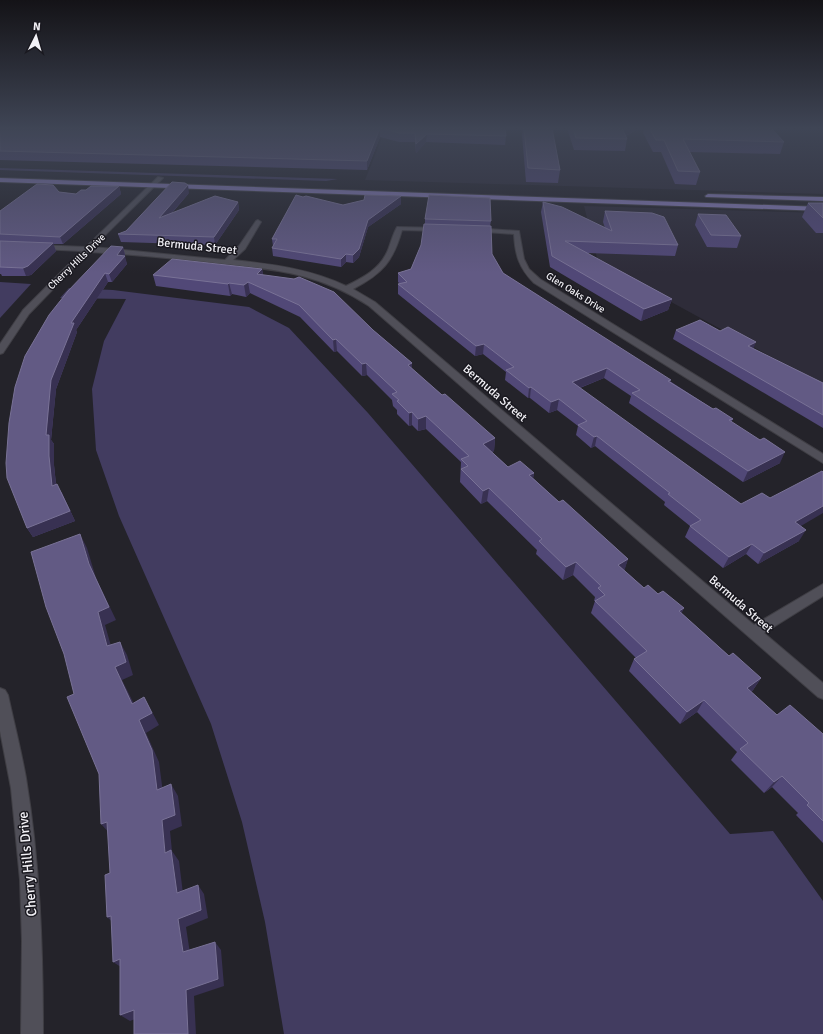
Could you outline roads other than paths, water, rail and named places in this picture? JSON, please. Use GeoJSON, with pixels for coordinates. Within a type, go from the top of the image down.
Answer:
{"type":"FeatureCollection","features":[{"type":"Feature","properties":{"kind":"main road"},"geometry":{"type":"LineString","coordinates":[[160,178],[168,179]]}},
{"type":"Feature","properties":{"kind":"main road"},"geometry":{"type":"LineString","coordinates":[[0,180],[153,182],[823,209]]}},
{"type":"Feature","properties":{"kind":"main road"},"geometry":{"type":"LineString","coordinates":[[702,196],[823,199]]}},
{"type":"Feature","properties":{"kind":"street","name":"Cherry Hills Drive"},"geometry":{"type":"LineString","coordinates":[[0,351],[26,312],[44,292],[153,182],[160,178]]}},
{"type":"Feature","properties":{"kind":"street"},"geometry":{"type":"LineString","coordinates":[[227,262],[242,247],[258,222]]}},
{"type":"Feature","properties":{"kind":"street"},"geometry":{"type":"LineString","coordinates":[[348,288],[369,277],[384,265],[393,250],[399,228],[446,229]]}},
{"type":"Feature","properties":{"kind":"street","name":"Glen Oaks Drive"},"geometry":{"type":"LineString","coordinates":[[462,230],[518,232],[519,259],[522,266],[536,281],[823,459]]}},
{"type":"Feature","properties":{"kind":"street","name":"Bermuda Street"},"geometry":{"type":"LineString","coordinates":[[30,246],[124,250],[227,262],[302,272],[321,277],[348,288],[372,304],[823,692]]}},
{"type":"Feature","properties":{"kind":"street"},"geometry":{"type":"LineString","coordinates":[[754,632],[823,589]]}},
{"type":"Feature","properties":{"kind":"street","name":"Cherry Hills Drive"},"geometry":{"type":"LineString","coordinates":[[0,695],[19,786],[30,871],[34,978],[32,1034]]}}]}
